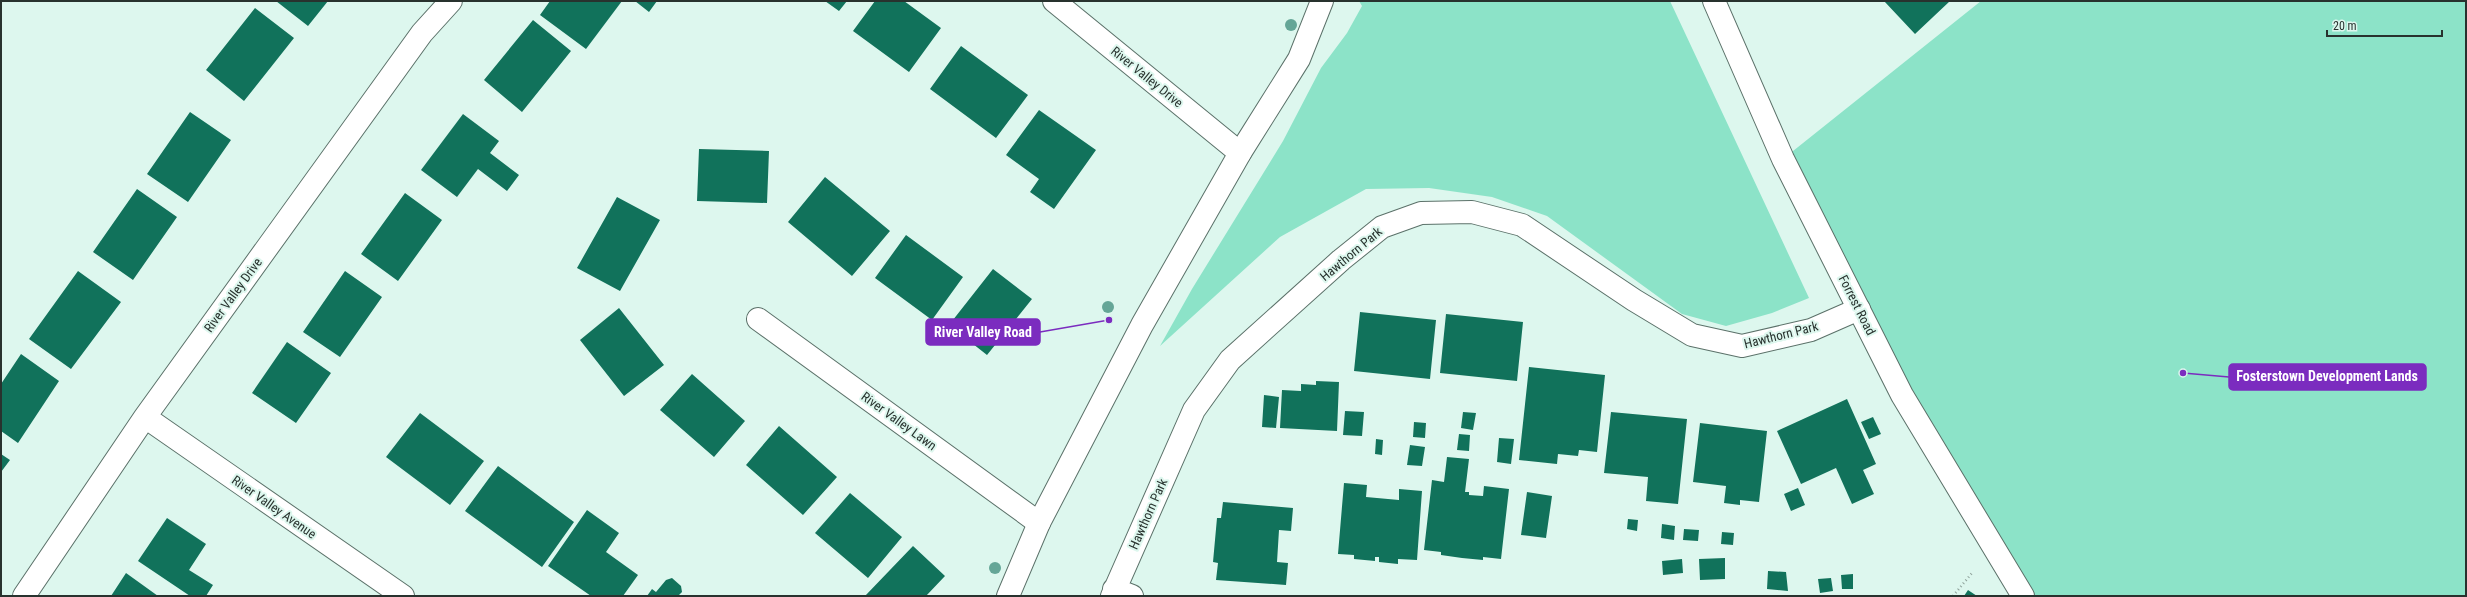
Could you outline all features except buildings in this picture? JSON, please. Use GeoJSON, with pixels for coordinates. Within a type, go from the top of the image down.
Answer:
{"type":"FeatureCollection","features":[{"type":"Feature","properties":{"kind":"street","name":"River Valley Drive"},"geometry":{"type":"LineString","coordinates":[[24,596],[146,417],[422,33],[451,1]]}},
{"type":"Feature","properties":{"kind":"street","name":"River Valley Drive"},"geometry":{"type":"LineString","coordinates":[[1054,1],[1240,153]]}},
{"type":"Feature","properties":{"kind":"street"},"geometry":{"type":"LineString","coordinates":[[1008,596],[1039,523],[1142,326],[1240,153],[1299,59],[1322,1]]}},
{"type":"Feature","properties":{"kind":"street","name":"Forrest Road"},"geometry":{"type":"LineString","coordinates":[[1714,1],[1783,159],[1902,394],[2023,596]]}},
{"type":"Feature","properties":{"kind":"street","name":"Hawthorn Park"},"geometry":{"type":"LineString","coordinates":[[1119,594],[1194,410],[1230,360],[1341,260],[1382,226],[1421,213],[1472,212],[1522,225],[1634,300],[1692,335],[1742,346],[1811,330],[1859,309]]}},
{"type":"Feature","properties":{"kind":"street","name":"River Valley Lawn"},"geometry":{"type":"LineString","coordinates":[[758,319],[1039,523]]}},
{"type":"Feature","properties":{"kind":"street","name":"River Valley Avenue"},"geometry":{"type":"LineString","coordinates":[[146,417],[403,596]]}},
{"type":"Feature","properties":{"kind":"green space"},"geometry":{"type":"Polygon","coordinates":[[[1359,1],[1670,1],[1809,298],[1772,313],[1726,326],[1682,314],[1547,216],[1492,197],[1429,188],[1366,189],[1280,237],[1160,346],[1192,289],[1283,141],[1321,68],[1347,33],[1362,6],[1359,1]]]}},
{"type":"Feature","properties":{"kind":"green space"},"geometry":{"type":"Polygon","coordinates":[[[1981,1],[2466,1],[2466,596],[2023,596],[1783,159],[1981,1]]]}},
{"type":"Feature","properties":{"kind":"place","name":"River Valley Road"},"geometry":{"type":"Point","coordinates":[1109,320]}},
{"type":"Feature","properties":{"kind":"place","name":"Fosterstown Development Lands"},"geometry":{"type":"Point","coordinates":[2183,373]}}]}
